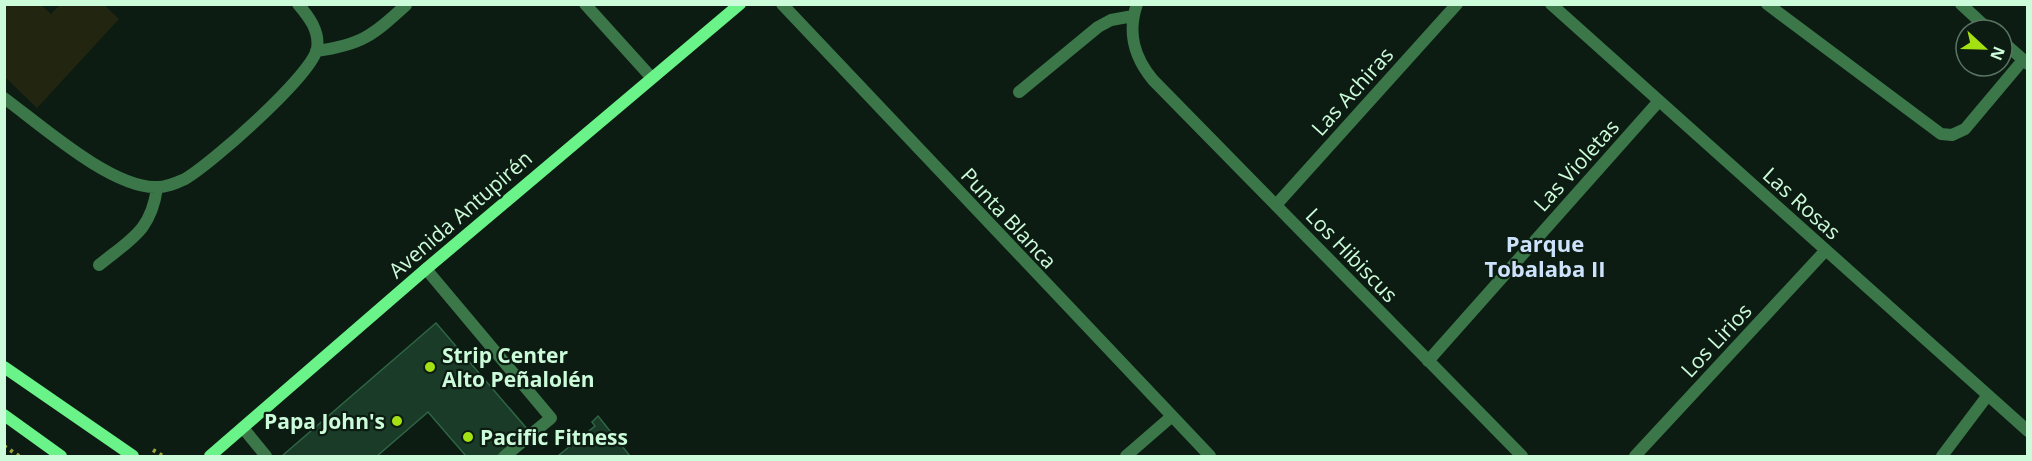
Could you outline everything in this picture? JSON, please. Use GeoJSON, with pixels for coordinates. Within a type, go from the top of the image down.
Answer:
{"type":"FeatureCollection","features":[{"type":"Feature","properties":{"kind":"street"},"geometry":{"type":"LineString","coordinates":[[4,98],[106,171],[135,185],[157,188],[178,182],[197,171],[283,96],[308,68],[316,51],[314,26],[298,4]]}},
{"type":"Feature","properties":{"kind":"street"},"geometry":{"type":"LineString","coordinates":[[585,4],[651,77]]}},
{"type":"Feature","properties":{"kind":"street","name":"Avenida Antupirén"},"geometry":{"type":"LineString","coordinates":[[210,456],[426,268],[740,4]]}},
{"type":"Feature","properties":{"kind":"street","name":"Punta Blanca"},"geometry":{"type":"LineString","coordinates":[[782,4],[1210,456]]}},
{"type":"Feature","properties":{"kind":"street","name":"Las Achiras"},"geometry":{"type":"LineString","coordinates":[[1276,205],[1457,4]]}},
{"type":"Feature","properties":{"kind":"street","name":"Las Rosas"},"geometry":{"type":"LineString","coordinates":[[1551,4],[2028,431]]}},
{"type":"Feature","properties":{"kind":"street"},"geometry":{"type":"LineString","coordinates":[[1767,4],[1941,134],[1952,135],[1965,129],[2025,62]]}},
{"type":"Feature","properties":{"kind":"street"},"geometry":{"type":"LineString","coordinates":[[1960,4],[1976,18]]}},
{"type":"Feature","properties":{"kind":"street"},"geometry":{"type":"LineString","coordinates":[[316,51],[345,46],[368,38],[406,5]]}},
{"type":"Feature","properties":{"kind":"street"},"geometry":{"type":"LineString","coordinates":[[1019,92],[1098,27],[1135,10]]}},
{"type":"Feature","properties":{"kind":"street","name":"Los Hibiscus"},"geometry":{"type":"LineString","coordinates":[[1135,10],[1132,39],[1144,69],[1153,80],[1522,456]]}},
{"type":"Feature","properties":{"kind":"street","name":"Las Violetas"},"geometry":{"type":"LineString","coordinates":[[1428,361],[1659,101]]}},
{"type":"Feature","properties":{"kind":"street"},"geometry":{"type":"LineString","coordinates":[[99,264],[142,228],[154,209],[157,188]]}},
{"type":"Feature","properties":{"kind":"street","name":"Los Lirios"},"geometry":{"type":"LineString","coordinates":[[1635,456],[1826,250]]}},
{"type":"Feature","properties":{"kind":"street"},"geometry":{"type":"LineString","coordinates":[[426,268],[551,418],[506,456]]}},
{"type":"Feature","properties":{"kind":"street"},"geometry":{"type":"LineString","coordinates":[[4,367],[133,456]]}},
{"type":"Feature","properties":{"kind":"street"},"geometry":{"type":"LineString","coordinates":[[1942,456],[1988,395]]}},
{"type":"Feature","properties":{"kind":"street"},"geometry":{"type":"LineString","coordinates":[[4,415],[61,456]]}},
{"type":"Feature","properties":{"kind":"street"},"geometry":{"type":"LineString","coordinates":[[1126,456],[1171,417]]}},
{"type":"Feature","properties":{"kind":"street"},"geometry":{"type":"LineString","coordinates":[[243,428],[266,456]]}},
{"type":"Feature","properties":{"kind":"path"},"geometry":{"type":"LineString","coordinates":[[4,446],[20,456]]}},
{"type":"Feature","properties":{"kind":"green space"},"geometry":{"type":"Polygon","coordinates":[[[4,5],[41,5],[51,14],[60,5],[104,5],[119,19],[37,108],[5,77],[4,5]]]}},
{"type":"Feature","properties":{"kind":"building","name":"Strip Center Alto Peñalolén"},"geometry":{"type":"Polygon","coordinates":[[[436,323],[528,430],[497,456],[466,456],[428,412],[377,456],[282,456],[436,323]]]}},
{"type":"Feature","properties":{"kind":"building"},"geometry":{"type":"Polygon","coordinates":[[[598,416],[630,456],[559,455],[595,426],[592,422],[598,416]]]}},
{"type":"Feature","properties":{"kind":"place","name":"Strip Center Alto Peñalolén"},"geometry":{"type":"Point","coordinates":[430,367]}},
{"type":"Feature","properties":{"kind":"place","name":"Papa John's"},"geometry":{"type":"Point","coordinates":[397,421]}},
{"type":"Feature","properties":{"kind":"place","name":"Pacific Fitness"},"geometry":{"type":"Point","coordinates":[468,437]}},
{"type":"Feature","properties":{"kind":"district","name":"Parque Tobalaba II"},"geometry":{"type":"Point","coordinates":[1545,256]}}]}
